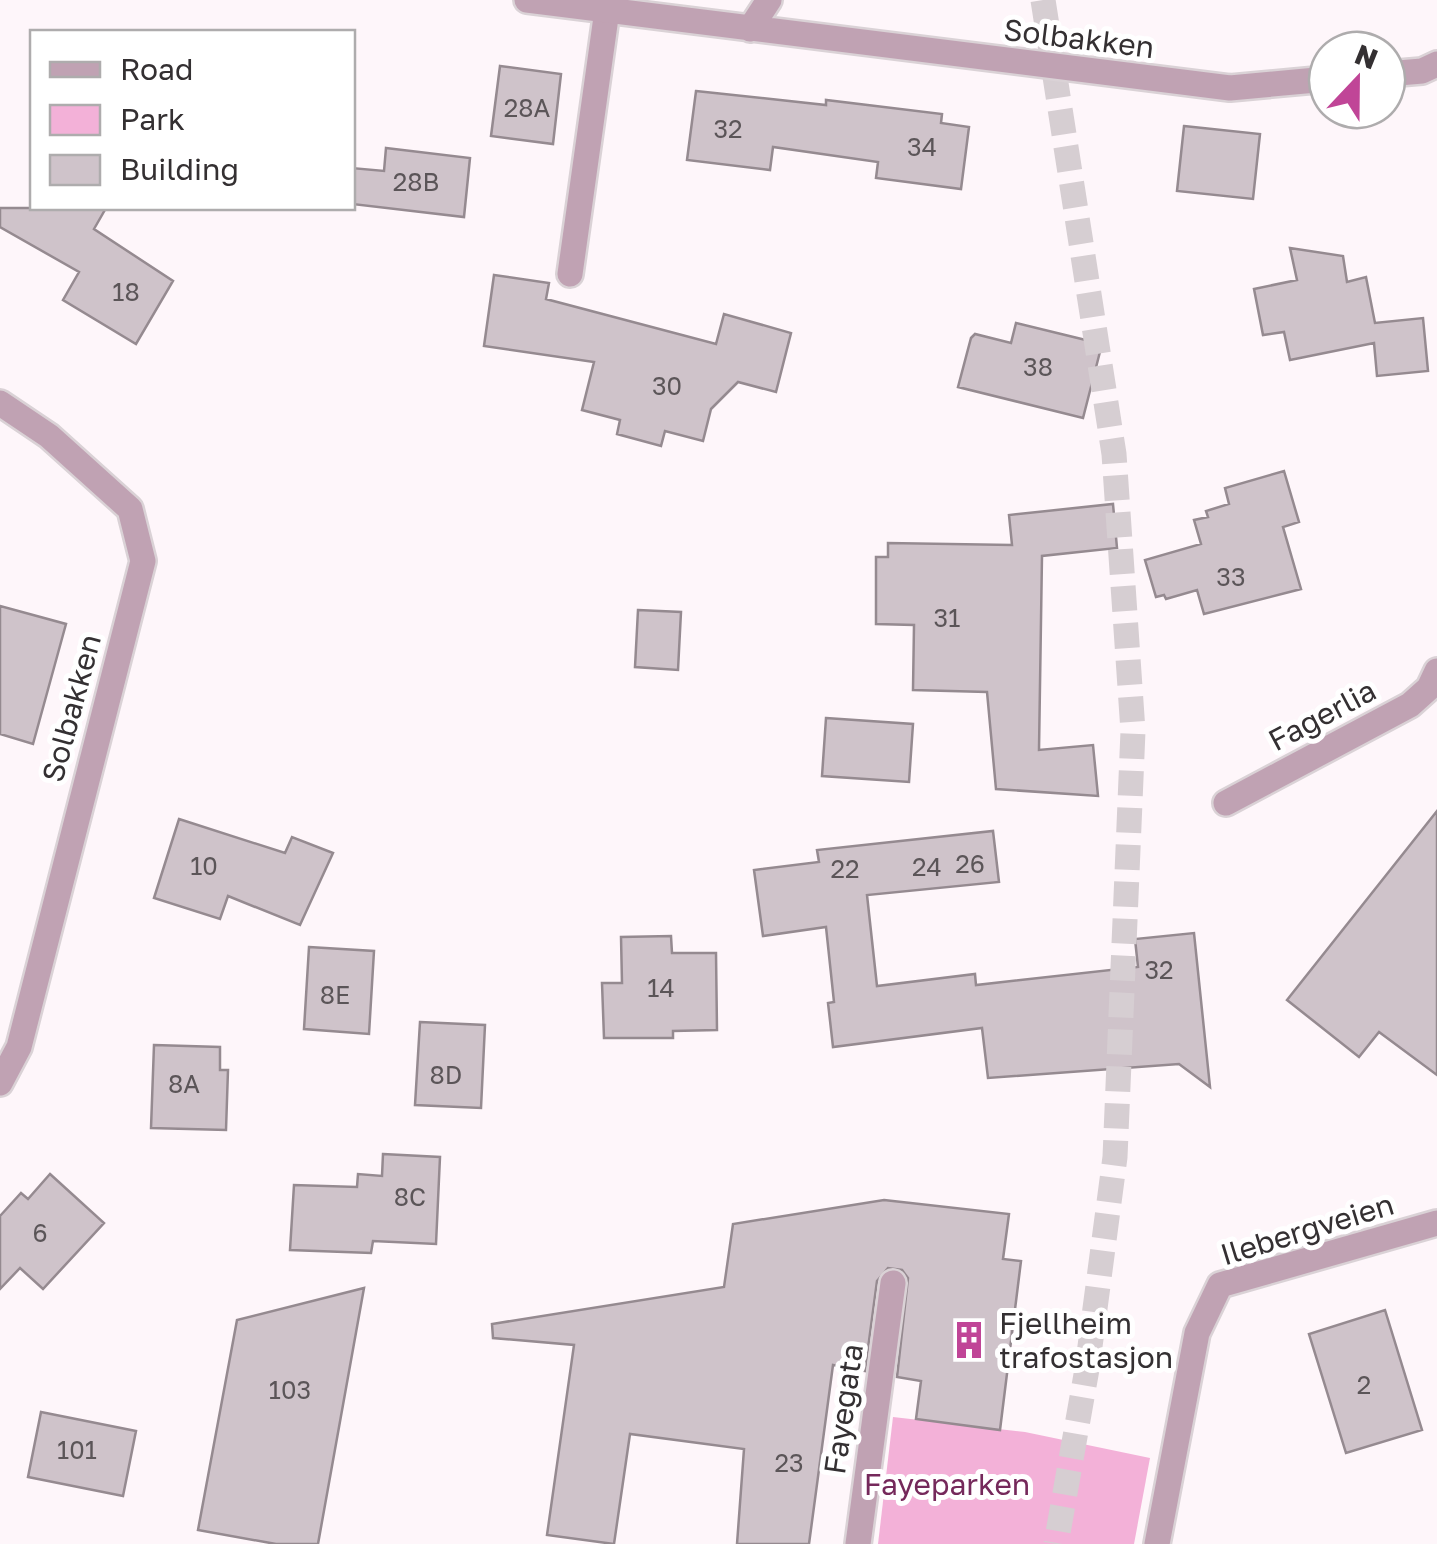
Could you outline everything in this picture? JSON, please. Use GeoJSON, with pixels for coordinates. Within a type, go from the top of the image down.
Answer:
{"type":"FeatureCollection","features":[{"type":"Feature","properties":{"kind":"street","name":"Solbakken"},"geometry":{"type":"LineString","coordinates":[[527,0],[1230,88],[1307,82]]}},
{"type":"Feature","properties":{"kind":"street"},"geometry":{"type":"LineString","coordinates":[[750,28],[769,0]]}},
{"type":"Feature","properties":{"kind":"street"},"geometry":{"type":"LineString","coordinates":[[570,274],[606,10]]}},
{"type":"Feature","properties":{"kind":"street"},"geometry":{"type":"LineString","coordinates":[[1407,72],[1437,64]]}},
{"type":"Feature","properties":{"kind":"street","name":"Solbakken"},"geometry":{"type":"LineString","coordinates":[[0,404],[50,436],[130,509],[143,561],[19,1046],[0,1083]]}},
{"type":"Feature","properties":{"kind":"street","name":"Fagerlia"},"geometry":{"type":"LineString","coordinates":[[1226,803],[1410,705],[1429,688],[1437,672]]}},
{"type":"Feature","properties":{"kind":"street","name":"Ilebergveien"},"geometry":{"type":"LineString","coordinates":[[1157,1544],[1197,1332],[1220,1286],[1437,1223]]}},
{"type":"Feature","properties":{"kind":"street","name":"Fayegata"},"geometry":{"type":"LineString","coordinates":[[858,1544],[892,1284]]}},
{"type":"Feature","properties":{"kind":"green space","name":"Fayeparken"},"geometry":{"type":"Polygon","coordinates":[[[893,1417],[1025,1432],[1150,1458],[1134,1544],[878,1544],[893,1417]]]}},
{"type":"Feature","properties":{"kind":"building"},"geometry":{"type":"Polygon","coordinates":[[[500,66],[561,74],[553,144],[491,136],[500,66]]]}},
{"type":"Feature","properties":{"kind":"building"},"geometry":{"type":"Polygon","coordinates":[[[696,91],[826,105],[826,100],[942,114],[941,123],[969,127],[961,189],[876,178],[878,162],[773,147],[770,170],[687,160],[696,91]]]}},
{"type":"Feature","properties":{"kind":"building"},"geometry":{"type":"Polygon","coordinates":[[[1184,126],[1260,134],[1253,199],[1177,191],[1184,126]]]}},
{"type":"Feature","properties":{"kind":"building"},"geometry":{"type":"Polygon","coordinates":[[[386,148],[470,158],[464,217],[355,204],[355,168],[384,171],[386,148]]]}},
{"type":"Feature","properties":{"kind":"building"},"geometry":{"type":"Polygon","coordinates":[[[0,208],[105,210],[94,229],[173,281],[136,344],[63,300],[79,272],[0,227],[0,208]]]}},
{"type":"Feature","properties":{"kind":"building"},"geometry":{"type":"Polygon","coordinates":[[[1290,248],[1343,256],[1347,282],[1366,277],[1375,323],[1423,318],[1428,371],[1377,376],[1374,343],[1290,360],[1284,332],[1263,335],[1254,289],[1297,280],[1290,248]]]}},
{"type":"Feature","properties":{"kind":"building"},"geometry":{"type":"Polygon","coordinates":[[[494,275],[549,283],[546,299],[716,344],[724,314],[791,333],[776,392],[738,382],[711,409],[703,441],[665,431],[661,446],[617,434],[620,420],[582,410],[594,362],[484,346],[494,275]]]}},
{"type":"Feature","properties":{"kind":"building"},"geometry":{"type":"Polygon","coordinates":[[[1016,323],[1102,344],[1083,418],[958,387],[971,338],[975,334],[1011,343],[1016,323]]]}},
{"type":"Feature","properties":{"kind":"building"},"geometry":{"type":"Polygon","coordinates":[[[1284,471],[1299,522],[1283,527],[1301,589],[1204,614],[1197,590],[1166,599],[1164,595],[1156,597],[1145,560],[1201,544],[1194,520],[1208,517],[1206,511],[1229,504],[1225,488],[1284,471]]]}},
{"type":"Feature","properties":{"kind":"building"},"geometry":{"type":"Polygon","coordinates":[[[1113,504],[1117,548],[1042,556],[1039,750],[1093,745],[1098,796],[996,789],[987,692],[913,690],[914,625],[876,624],[876,557],[888,557],[888,543],[1012,545],[1009,515],[1113,504]]]}},
{"type":"Feature","properties":{"kind":"building"},"geometry":{"type":"Polygon","coordinates":[[[0,606],[66,624],[33,744],[0,734],[0,606]]]}},
{"type":"Feature","properties":{"kind":"building"},"geometry":{"type":"Polygon","coordinates":[[[638,610],[681,612],[678,670],[635,667],[638,610]]]}},
{"type":"Feature","properties":{"kind":"building"},"geometry":{"type":"Polygon","coordinates":[[[826,718],[913,724],[909,782],[822,776],[826,718]]]}},
{"type":"Feature","properties":{"kind":"building"},"geometry":{"type":"Polygon","coordinates":[[[1437,811],[1437,1075],[1379,1032],[1359,1057],[1287,1000],[1437,811]]]}},
{"type":"Feature","properties":{"kind":"building"},"geometry":{"type":"Polygon","coordinates":[[[179,819],[285,853],[292,837],[333,853],[300,925],[228,896],[220,919],[154,898],[179,819]]]}},
{"type":"Feature","properties":{"kind":"building"},"geometry":{"type":"Polygon","coordinates":[[[993,831],[999,882],[867,895],[877,986],[975,974],[976,985],[1138,967],[1135,939],[1194,933],[1210,1087],[1179,1064],[988,1078],[982,1028],[833,1047],[828,1003],[834,1002],[826,927],[763,936],[754,870],[819,862],[817,850],[993,831]]]}},
{"type":"Feature","properties":{"kind":"building"},"geometry":{"type":"Polygon","coordinates":[[[671,936],[672,953],[716,953],[717,1030],[673,1031],[673,1038],[604,1038],[602,983],[622,983],[621,937],[671,936]]]}},
{"type":"Feature","properties":{"kind":"building"},"geometry":{"type":"Polygon","coordinates":[[[309,947],[374,951],[369,1034],[304,1029],[309,947]]]}},
{"type":"Feature","properties":{"kind":"building"},"geometry":{"type":"Polygon","coordinates":[[[420,1022],[485,1025],[481,1108],[415,1105],[420,1022]]]}},
{"type":"Feature","properties":{"kind":"building"},"geometry":{"type":"Polygon","coordinates":[[[154,1045],[220,1047],[220,1070],[228,1070],[226,1130],[151,1128],[154,1045]]]}},
{"type":"Feature","properties":{"kind":"building"},"geometry":{"type":"Polygon","coordinates":[[[383,1154],[440,1157],[436,1244],[373,1241],[371,1253],[290,1250],[294,1185],[357,1187],[358,1174],[382,1176],[383,1154]]]}},
{"type":"Feature","properties":{"kind":"building"},"geometry":{"type":"Polygon","coordinates":[[[50,1174],[104,1223],[43,1289],[20,1268],[0,1289],[0,1216],[21,1193],[28,1199],[50,1174]]]}},
{"type":"Feature","properties":{"kind":"building"},"geometry":{"type":"Polygon","coordinates":[[[884,1200],[1009,1214],[1003,1259],[1021,1261],[1000,1430],[916,1419],[921,1381],[897,1377],[908,1278],[902,1270],[888,1268],[877,1281],[865,1371],[833,1365],[809,1544],[737,1544],[744,1449],[630,1434],[614,1544],[547,1535],[574,1345],[493,1338],[492,1324],[724,1287],[733,1224],[884,1200]]]}},
{"type":"Feature","properties":{"kind":"building"},"geometry":{"type":"Polygon","coordinates":[[[364,1288],[318,1544],[276,1544],[198,1530],[237,1320],[364,1288]]]}},
{"type":"Feature","properties":{"kind":"building"},"geometry":{"type":"Polygon","coordinates":[[[1385,1310],[1422,1430],[1346,1453],[1309,1334],[1385,1310]]]}},
{"type":"Feature","properties":{"kind":"building"},"geometry":{"type":"Polygon","coordinates":[[[41,1412],[136,1431],[123,1496],[28,1477],[41,1412]]]}},
{"type":"Feature","properties":{"kind":"tunnel"},"geometry":{"type":"LineString","coordinates":[[1043,0],[1114,454],[1133,731],[1115,1157],[1087,1369],[1056,1544]]}},
{"type":"Feature","properties":{"kind":"place","name":"Fjellheim trafostasjon"},"geometry":{"type":"Point","coordinates":[969,1340]}}]}
